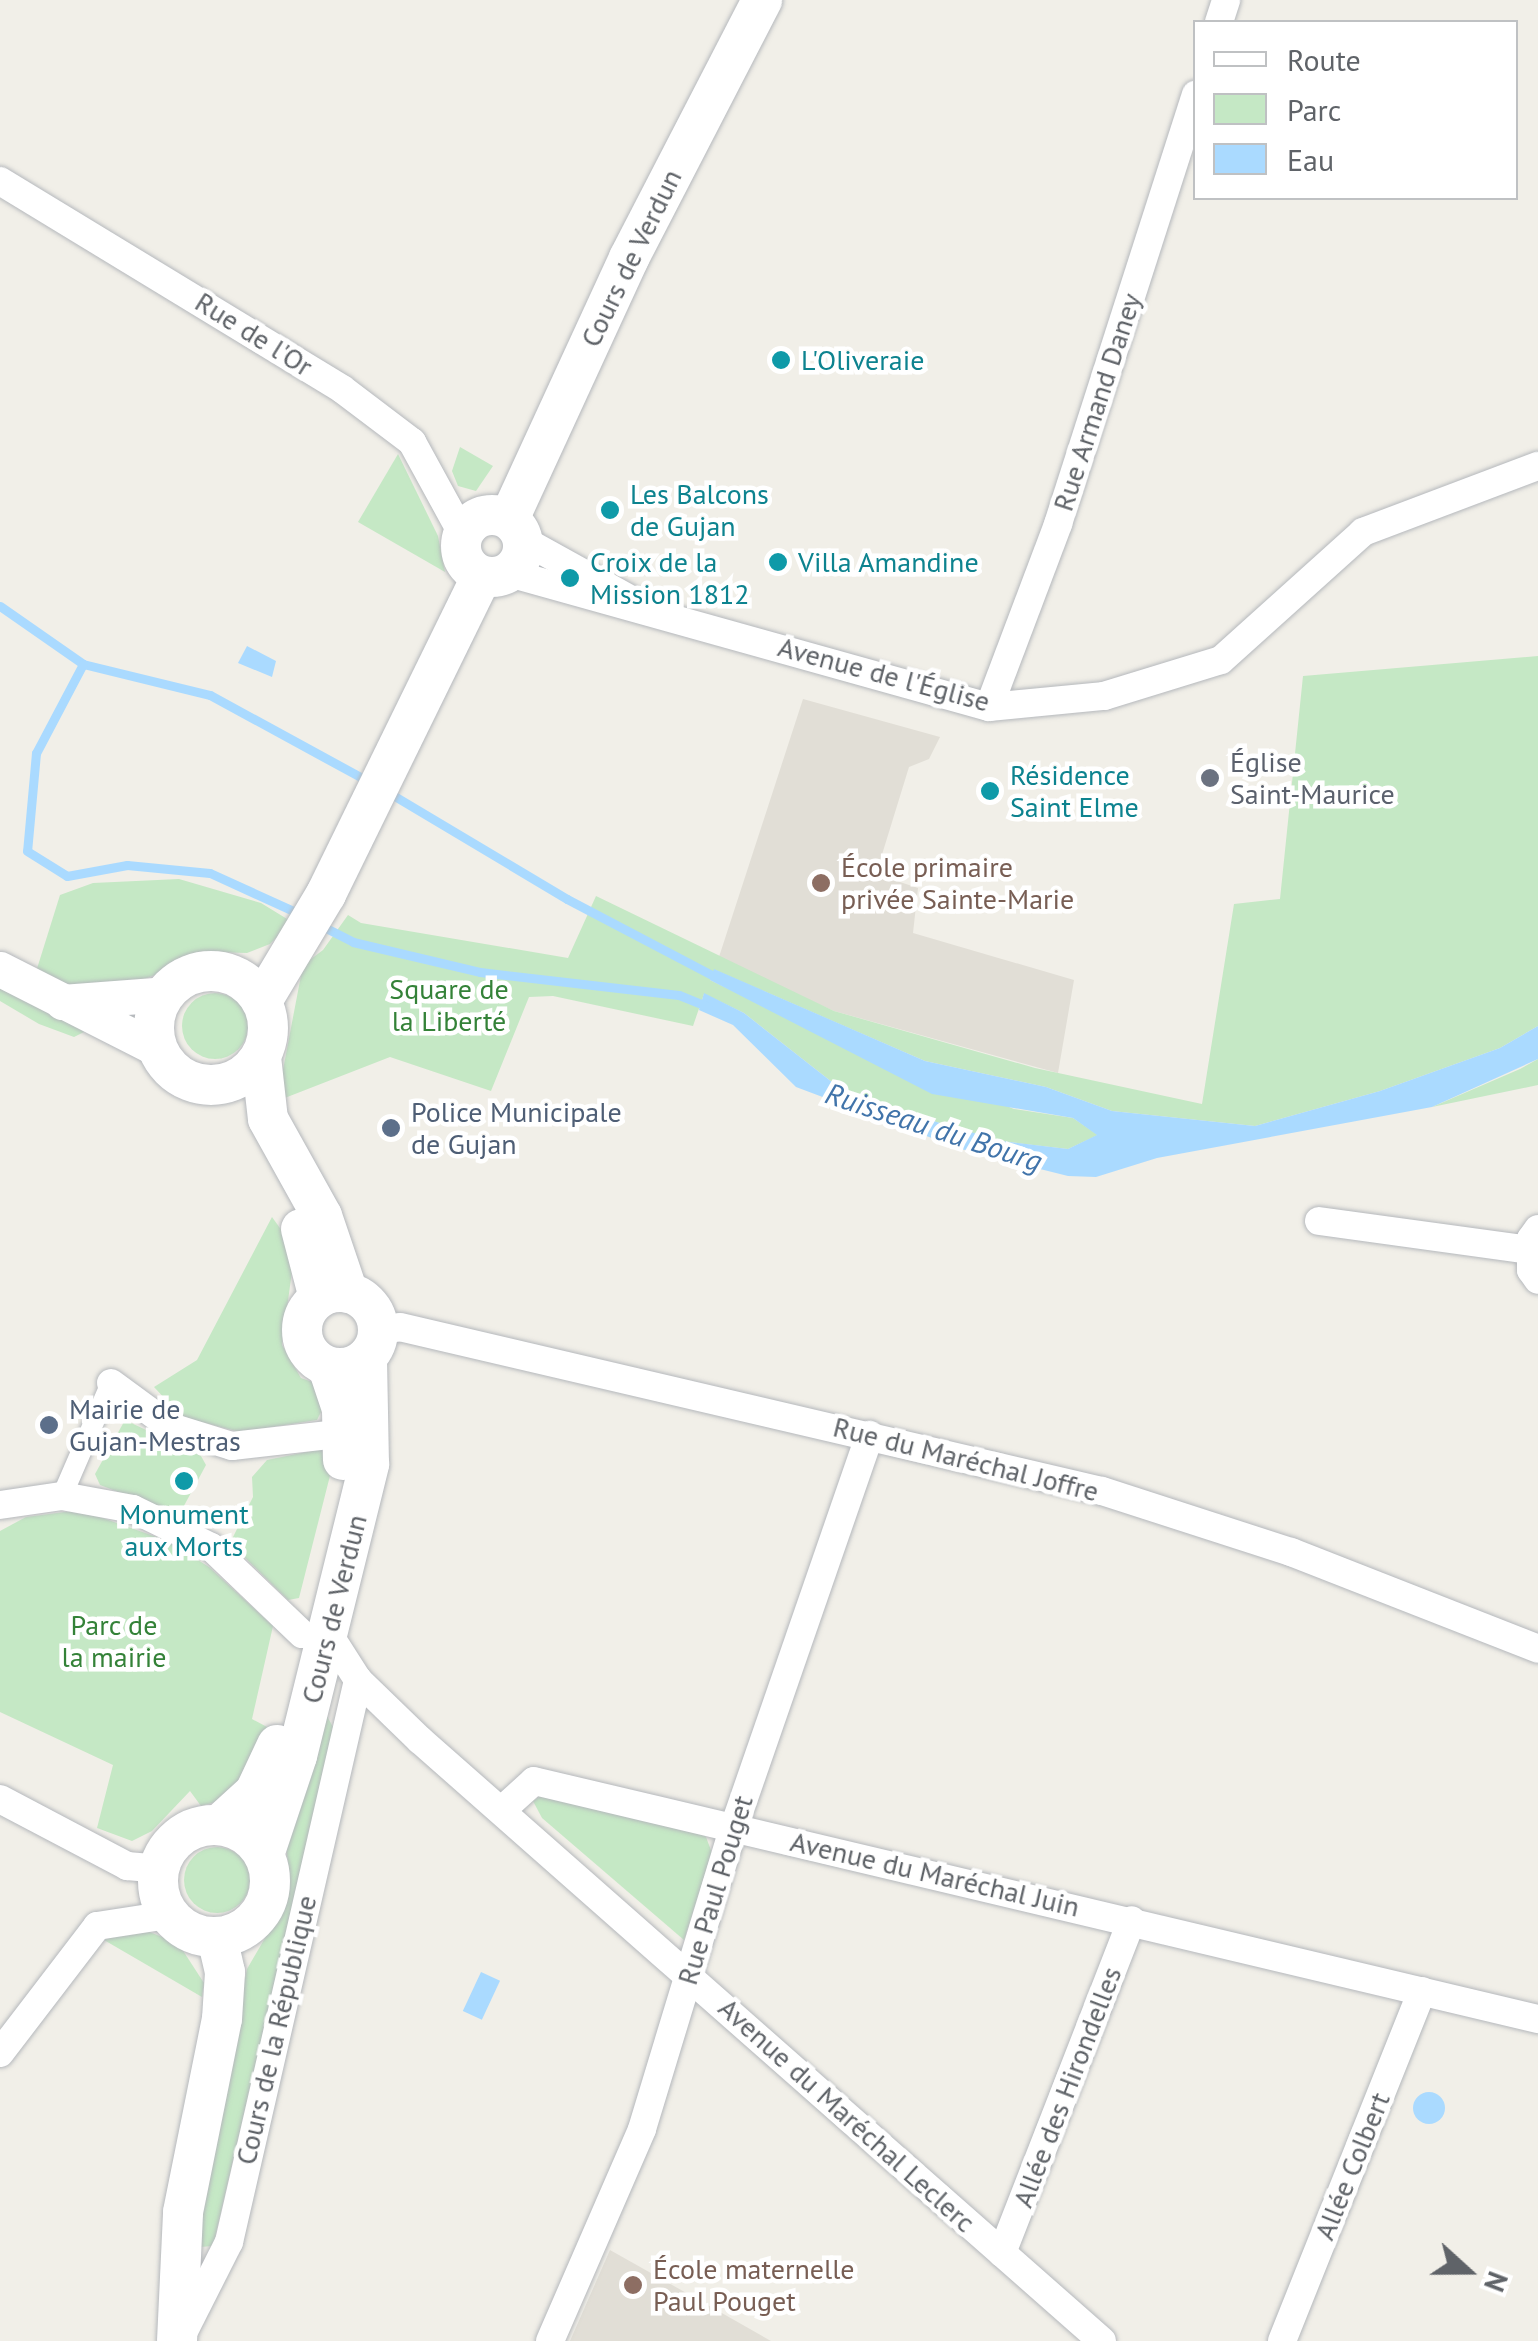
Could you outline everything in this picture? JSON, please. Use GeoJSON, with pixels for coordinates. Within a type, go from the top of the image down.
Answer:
{"type":"FeatureCollection","features":[{"type":"Feature","properties":{"kind":"main road","name":"Cours de Verdun"},"geometry":{"type":"LineString","coordinates":[[248,988],[298,936],[326,894],[387,770],[506,552],[629,258],[762,0]]}},
{"type":"Feature","properties":{"kind":"main road"},"geometry":{"type":"LineString","coordinates":[[463,535],[480,517],[506,552]]}},
{"type":"Feature","properties":{"kind":"main road"},"geometry":{"type":"LineString","coordinates":[[261,1058],[232,1082],[212,1086],[180,1076],[158,1049],[156,1011],[165,994],[196,972],[248,988],[268,1039],[261,1058],[268,1119],[322,1216],[334,1296]]}},
{"type":"Feature","properties":{"kind":"main road"},"geometry":{"type":"LineString","coordinates":[[212,1086],[246,1128],[334,1296],[369,1307],[372,1344],[349,1368],[328,1367],[308,1352],[302,1329],[334,1296]]}},
{"type":"Feature","properties":{"kind":"main road","name":"Cours de Verdun"},"geometry":{"type":"LineString","coordinates":[[219,1825],[255,1792],[276,1750],[370,1464],[372,1344]]}},
{"type":"Feature","properties":{"kind":"main road","name":"Cours de Verdun"},"geometry":{"type":"LineString","coordinates":[[264,1855],[350,1698],[315,1634],[346,1433],[328,1367]]}},
{"type":"Feature","properties":{"kind":"main road"},"geometry":{"type":"LineString","coordinates":[[219,1825],[237,1830],[264,1855],[270,1892],[263,1910],[251,1924],[217,1938],[198,1936],[168,1915],[159,1869],[174,1841],[219,1825]]}},
{"type":"Feature","properties":{"kind":"main road","name":"Cours de la République"},"geometry":{"type":"LineString","coordinates":[[178,2341],[183,2212],[222,2019],[225,1972],[217,1938]]}},
{"type":"Feature","properties":{"kind":"street","name":"Rue Armand Daney"},"geometry":{"type":"LineString","coordinates":[[989,706],[1058,524],[1193,104]]}},
{"type":"Feature","properties":{"kind":"street","name":"Rue de l'Or"},"geometry":{"type":"LineString","coordinates":[[0,180],[342,389],[412,442],[463,535]]}},
{"type":"Feature","properties":{"kind":"street","name":"Avenue de l'Église"},"geometry":{"type":"LineString","coordinates":[[506,552],[638,605],[989,706],[1104,696],[1222,660],[1244,645],[1363,532],[1538,466]]}},
{"type":"Feature","properties":{"kind":"street"},"geometry":{"type":"LineString","coordinates":[[0,969],[158,1049]]}},
{"type":"Feature","properties":{"kind":"street"},"geometry":{"type":"LineString","coordinates":[[62,1002],[165,994]]}},
{"type":"Feature","properties":{"kind":"street"},"geometry":{"type":"LineString","coordinates":[[1318,1222],[1534,1240],[1538,1280]]}},
{"type":"Feature","properties":{"kind":"street","name":"Rue du Maréchal Joffre"},"geometry":{"type":"LineString","coordinates":[[372,1344],[400,1327],[1102,1490],[1291,1552],[1538,1650]]}},
{"type":"Feature","properties":{"kind":"street"},"geometry":{"type":"LineString","coordinates":[[62,1496],[111,1383],[171,1427],[232,1446],[346,1433]]}},
{"type":"Feature","properties":{"kind":"street","name":"Rue Paul Pouget"},"geometry":{"type":"LineString","coordinates":[[550,2341],[642,2129],[734,1827],[870,1435]]}},
{"type":"Feature","properties":{"kind":"street"},"geometry":{"type":"LineString","coordinates":[[0,1505],[62,1496],[133,1509],[211,1547],[315,1634]]}},
{"type":"Feature","properties":{"kind":"street"},"geometry":{"type":"LineString","coordinates":[[350,1698],[502,1810]]}},
{"type":"Feature","properties":{"kind":"street","name":"Cours de la République"},"geometry":{"type":"LineString","coordinates":[[178,2341],[228,2242],[350,1698]]}},
{"type":"Feature","properties":{"kind":"street","name":"Avenue du Maréchal Juin"},"geometry":{"type":"LineString","coordinates":[[502,1810],[534,1781],[1538,2019]]}},
{"type":"Feature","properties":{"kind":"street"},"geometry":{"type":"LineString","coordinates":[[0,1799],[127,1866],[159,1869]]}},
{"type":"Feature","properties":{"kind":"street","name":"Avenue du Maréchal Leclerc"},"geometry":{"type":"LineString","coordinates":[[502,1810],[1102,2341]]}},
{"type":"Feature","properties":{"kind":"street"},"geometry":{"type":"LineString","coordinates":[[0,2054],[97,1926],[168,1915]]}},
{"type":"Feature","properties":{"kind":"street","name":"Allée des Hirondelles"},"geometry":{"type":"LineString","coordinates":[[1002,2253],[1132,1920]]}},
{"type":"Feature","properties":{"kind":"street","name":"Allée Colbert"},"geometry":{"type":"LineString","coordinates":[[1282,2341],[1422,1991]]}},
{"type":"Feature","properties":{"kind":"shaded area","name":"École primaire privée Sainte-Marie"},"geometry":{"type":"Polygon","coordinates":[[[803,699],[940,737],[929,759],[909,767],[876,874],[918,888],[913,933],[1074,980],[1058,1073],[834,1011],[718,960],[803,699]]]}},
{"type":"Feature","properties":{"kind":"shaded area","name":"École maternelle Paul Pouget"},"geometry":{"type":"Polygon","coordinates":[[[610,2250],[713,2308],[771,2341],[570,2341],[610,2250]]]}},
{"type":"Feature","properties":{"kind":"green space"},"geometry":{"type":"Polygon","coordinates":[[[460,447],[493,466],[476,491],[458,486],[452,471],[460,447]]]}},
{"type":"Feature","properties":{"kind":"green space"},"geometry":{"type":"Polygon","coordinates":[[[398,454],[438,536],[445,572],[358,522],[398,454]]]}},
{"type":"Feature","properties":{"kind":"green space","name":"Square de la Liberté"},"geometry":{"type":"Polygon","coordinates":[[[1538,656],[1538,1026],[1500,1048],[1380,1091],[1255,1126],[1112,1111],[1046,1087],[925,1061],[715,970],[710,980],[745,997],[1014,1109],[1073,1118],[1098,1135],[1068,1149],[1000,1141],[886,1107],[837,1086],[744,1013],[704,994],[693,1026],[553,996],[529,997],[491,1091],[390,1057],[277,1101],[303,965],[323,950],[348,915],[361,923],[568,958],[596,896],[834,1011],[1035,1068],[1202,1104],[1234,904],[1280,899],[1303,676],[1538,656]]]}},
{"type":"Feature","properties":{"kind":"green space"},"geometry":{"type":"Polygon","coordinates":[[[179,879],[261,903],[292,922],[270,944],[247,953],[216,952],[139,981],[76,986],[35,975],[60,895],[93,883],[179,879]]]}},
{"type":"Feature","properties":{"kind":"green space"},"geometry":{"type":"Polygon","coordinates":[[[0,983],[86,1027],[84,1032],[74,1037],[39,1024],[0,1001],[0,983]]]}},
{"type":"Feature","properties":{"kind":"green space"},"geometry":{"type":"Polygon","coordinates":[[[215,993],[239,1002],[248,1026],[239,1050],[215,1059],[191,1050],[182,1026],[191,1002],[215,993]]]}},
{"type":"Feature","properties":{"kind":"green space"},"geometry":{"type":"Polygon","coordinates":[[[1538,1059],[1538,1085],[1432,1107],[1520,1069],[1538,1059]]]}},
{"type":"Feature","properties":{"kind":"green space"},"geometry":{"type":"Polygon","coordinates":[[[272,1217],[295,1249],[282,1345],[301,1378],[318,1384],[325,1404],[317,1420],[240,1432],[182,1417],[154,1387],[197,1360],[272,1217]]]}},
{"type":"Feature","properties":{"kind":"green space"},"geometry":{"type":"Polygon","coordinates":[[[125,1420],[201,1456],[206,1465],[179,1515],[100,1485],[95,1474],[125,1420]]]}},
{"type":"Feature","properties":{"kind":"green space"},"geometry":{"type":"Polygon","coordinates":[[[326,1448],[335,1456],[299,1598],[288,1600],[230,1543],[253,1497],[252,1477],[267,1460],[326,1448]]]}},
{"type":"Feature","properties":{"kind":"green space","name":"Parc de la mairie"},"geometry":{"type":"Polygon","coordinates":[[[80,1510],[168,1541],[209,1567],[273,1626],[252,1719],[267,1727],[270,1744],[234,1797],[201,1806],[190,1791],[152,1831],[132,1841],[97,1828],[113,1765],[0,1712],[0,1531],[26,1517],[80,1510]]]}},
{"type":"Feature","properties":{"kind":"green space"},"geometry":{"type":"Polygon","coordinates":[[[327,1716],[334,1729],[213,2246],[200,2247],[206,2163],[247,1969],[286,1902],[290,1878],[285,1839],[327,1716]]]}},
{"type":"Feature","properties":{"kind":"green space"},"geometry":{"type":"Polygon","coordinates":[[[544,1794],[699,1830],[706,1837],[712,1853],[684,1940],[542,1818],[533,1801],[544,1794]]]}},
{"type":"Feature","properties":{"kind":"green space"},"geometry":{"type":"Polygon","coordinates":[[[217,1847],[240,1857],[250,1880],[240,1903],[217,1913],[194,1903],[184,1880],[194,1857],[217,1847]]]}},
{"type":"Feature","properties":{"kind":"green space"},"geometry":{"type":"Polygon","coordinates":[[[139,1928],[178,1943],[204,1983],[202,1997],[104,1940],[139,1928]]]}},
{"type":"Feature","properties":{"kind":"water"},"geometry":{"type":"Polygon","coordinates":[[[247,646],[276,661],[272,677],[238,663],[247,646]]]}},
{"type":"Feature","properties":{"kind":"water"},"geometry":{"type":"Polygon","coordinates":[[[714,969],[925,1061],[1046,1087],[1112,1111],[1255,1126],[1380,1091],[1500,1048],[1538,1026],[1538,1059],[1432,1107],[1157,1158],[1096,1177],[1068,1176],[961,1149],[796,1087],[733,1025],[699,1010],[704,993],[744,1013],[837,1086],[886,1107],[1001,1141],[1068,1149],[1097,1135],[1073,1118],[932,1094],[710,980],[714,969]]]}},
{"type":"Feature","properties":{"kind":"water"},"geometry":{"type":"Polygon","coordinates":[[[481,1972],[500,1981],[482,2020],[463,2011],[481,1972]]]}},
{"type":"Feature","properties":{"kind":"water"},"geometry":{"type":"Polygon","coordinates":[[[1429,2092],[1440,2097],[1445,2108],[1440,2119],[1429,2124],[1418,2119],[1413,2108],[1418,2097],[1429,2092]]]}},
{"type":"Feature","properties":{"kind":"waterway"},"geometry":{"type":"LineString","coordinates":[[0,606],[83,664],[210,695],[368,781]]}},
{"type":"Feature","properties":{"kind":"waterway","name":"Ruisseau du Bourg"},"geometry":{"type":"LineString","coordinates":[[83,664],[36,753],[27,851],[67,876],[127,865],[210,873],[302,915]]}},
{"type":"Feature","properties":{"kind":"waterway"},"geometry":{"type":"LineString","coordinates":[[386,791],[567,899],[721,980]]}},
{"type":"Feature","properties":{"kind":"waterway","name":"Ruisseau du Bourg"},"geometry":{"type":"LineString","coordinates":[[320,925],[353,942],[480,972],[679,995],[708,1007]]}},
{"type":"Feature","properties":{"kind":"place","name":"L'Oliveraie"},"geometry":{"type":"Point","coordinates":[781,360]}},
{"type":"Feature","properties":{"kind":"place","name":"Les Balcons de Gujan"},"geometry":{"type":"Point","coordinates":[610,510]}},
{"type":"Feature","properties":{"kind":"place","name":"Villa Amandine"},"geometry":{"type":"Point","coordinates":[778,562]}},
{"type":"Feature","properties":{"kind":"place","name":"Croix de la Mission 1812"},"geometry":{"type":"Point","coordinates":[570,578]}},
{"type":"Feature","properties":{"kind":"place","name":"Église Saint-Maurice"},"geometry":{"type":"Point","coordinates":[1210,778]}},
{"type":"Feature","properties":{"kind":"place","name":"Résidence Saint Elme"},"geometry":{"type":"Point","coordinates":[990,791]}},
{"type":"Feature","properties":{"kind":"place","name":"École primaire privée Sainte-Marie"},"geometry":{"type":"Point","coordinates":[821,883]}},
{"type":"Feature","properties":{"kind":"place","name":"Police Municipale de Gujan"},"geometry":{"type":"Point","coordinates":[391,1128]}},
{"type":"Feature","properties":{"kind":"place","name":"Mairie de Gujan-Mestras"},"geometry":{"type":"Point","coordinates":[49,1425]}},
{"type":"Feature","properties":{"kind":"place","name":"Monument aux Morts"},"geometry":{"type":"Point","coordinates":[184,1481]}},
{"type":"Feature","properties":{"kind":"place","name":"École maternelle Paul Pouget"},"geometry":{"type":"Point","coordinates":[633,2285]}}]}
